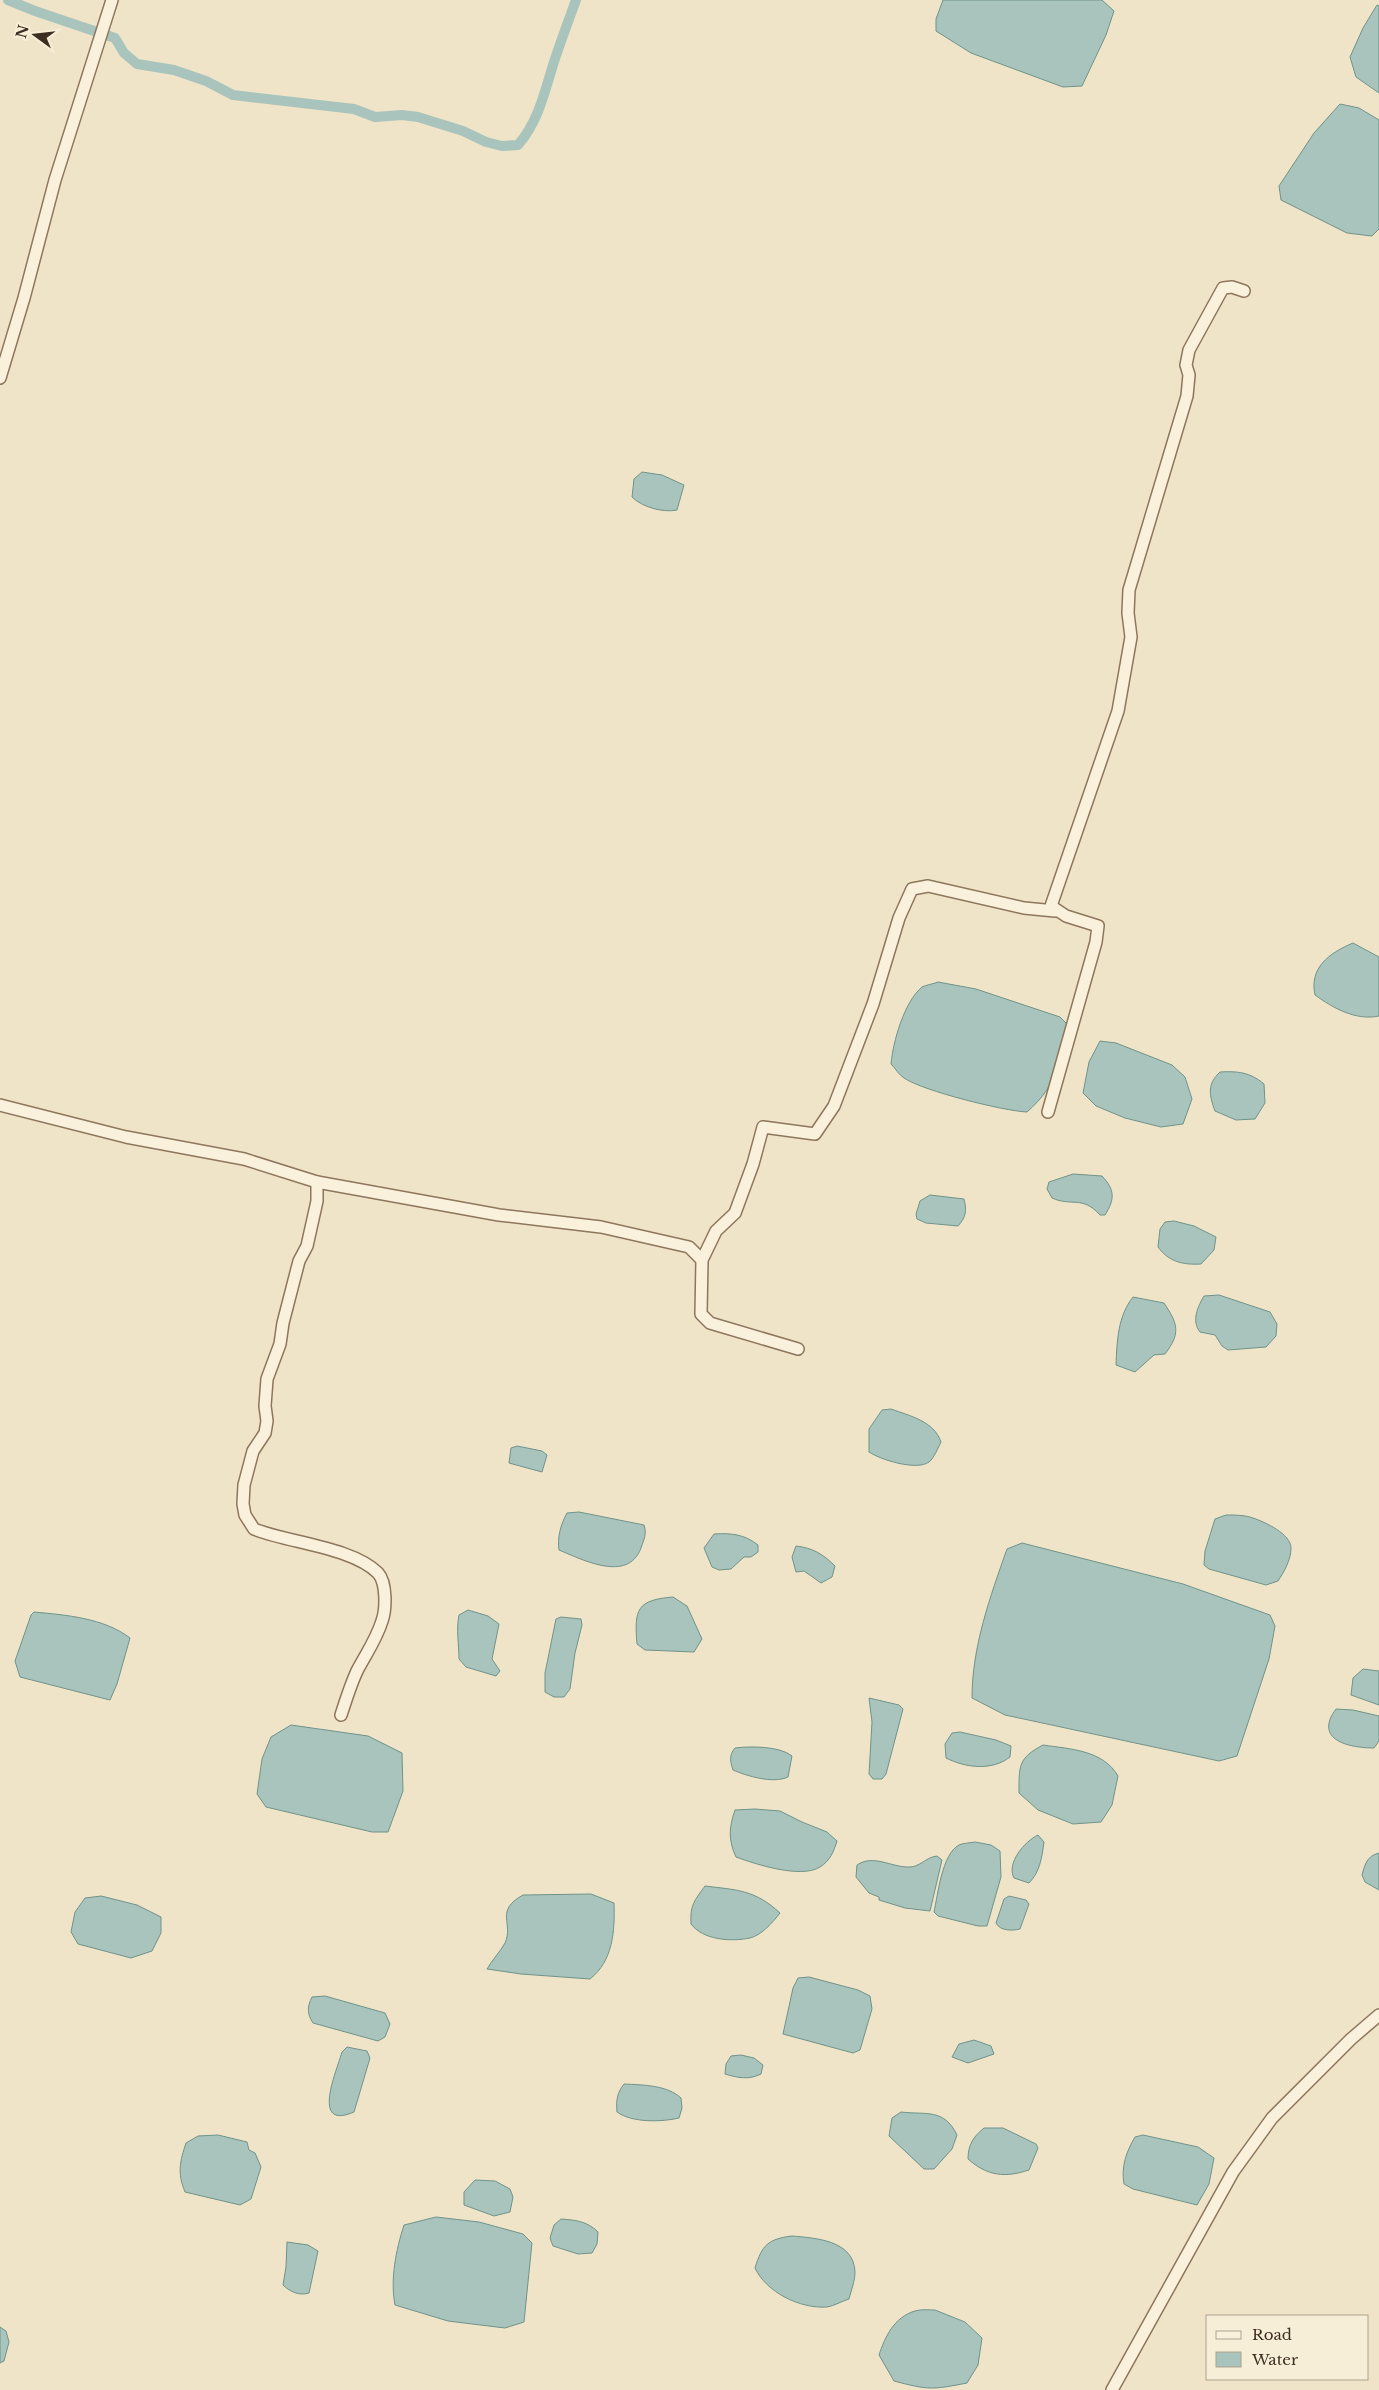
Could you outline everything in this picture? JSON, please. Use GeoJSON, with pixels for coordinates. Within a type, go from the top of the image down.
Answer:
{"type":"FeatureCollection","features":[{"type":"Feature","properties":{"kind":"street"},"geometry":{"type":"LineString","coordinates":[[0,378],[24,298],[54,180],[112,0]]}},
{"type":"Feature","properties":{"kind":"street"},"geometry":{"type":"LineString","coordinates":[[1055,910],[1051,906],[1056,888],[1118,711],[1131,638],[1128,613],[1129,590],[1187,396],[1189,375],[1186,365],[1189,350],[1222,288],[1232,287],[1244,291]]}},
{"type":"Feature","properties":{"kind":"street"},"geometry":{"type":"LineString","coordinates":[[798,1349],[710,1324],[701,1314],[702,1260],[716,1231],[735,1213],[764,1127],[815,1134],[834,1106],[873,1004],[899,918],[912,889],[928,886],[1024,908],[1055,910],[1098,926],[1096,942],[1048,1112]]}},
{"type":"Feature","properties":{"kind":"street"},"geometry":{"type":"LineString","coordinates":[[0,1105],[126,1137],[244,1159],[316,1182],[499,1215],[601,1228],[688,1247],[702,1260]]}},
{"type":"Feature","properties":{"kind":"street"},"geometry":{"type":"LineString","coordinates":[[316,1182],[317,1201],[307,1246],[299,1261],[283,1323],[280,1344],[267,1379],[265,1406],[267,1421],[265,1433],[250,1462],[243,1504],[245,1515],[254,1529],[334,1551],[365,1563],[380,1575],[385,1594],[383,1619],[371,1650],[358,1669],[341,1715]]}},
{"type":"Feature","properties":{"kind":"street"},"geometry":{"type":"LineString","coordinates":[[1112,2390],[1239,2164],[1272,2118],[1350,2039],[1379,2014]]}},
{"type":"Feature","properties":{"kind":"water"},"geometry":{"type":"Polygon","coordinates":[[[943,0],[1102,0],[1114,11],[1106,35],[1082,86],[1063,87],[971,53],[936,31],[936,19],[943,0]]]}},
{"type":"Feature","properties":{"kind":"water"},"geometry":{"type":"Polygon","coordinates":[[[1377,5],[1379,6],[1379,93],[1356,77],[1350,57],[1363,28],[1377,5]]]}},
{"type":"Feature","properties":{"kind":"water"},"geometry":{"type":"Polygon","coordinates":[[[1340,104],[1359,108],[1379,120],[1379,229],[1372,236],[1347,233],[1281,200],[1279,186],[1314,133],[1340,104]]]}},
{"type":"Feature","properties":{"kind":"water"},"geometry":{"type":"Polygon","coordinates":[[[642,472],[662,475],[684,485],[677,510],[665,511],[653,508],[641,504],[632,497],[634,479],[642,472]]]}},
{"type":"Feature","properties":{"kind":"water"},"geometry":{"type":"Polygon","coordinates":[[[1353,943],[1379,957],[1379,1016],[1362,1017],[1353,1015],[1337,1009],[1315,995],[1314,985],[1318,969],[1329,957],[1353,943]]]}},
{"type":"Feature","properties":{"kind":"water"},"geometry":{"type":"Polygon","coordinates":[[[938,982],[976,989],[1060,1017],[1067,1024],[1056,1072],[1038,1102],[1027,1112],[983,1104],[928,1089],[904,1078],[891,1064],[897,1034],[910,1002],[922,987],[938,982]]]}},
{"type":"Feature","properties":{"kind":"water"},"geometry":{"type":"Polygon","coordinates":[[[1100,1041],[1116,1043],[1172,1065],[1185,1077],[1192,1099],[1183,1124],[1161,1127],[1125,1118],[1096,1106],[1083,1093],[1089,1062],[1100,1041]]]}},
{"type":"Feature","properties":{"kind":"water"},"geometry":{"type":"Polygon","coordinates":[[[1220,1072],[1243,1073],[1254,1077],[1264,1084],[1265,1103],[1255,1119],[1236,1120],[1215,1111],[1210,1090],[1213,1081],[1220,1072]]]}},
{"type":"Feature","properties":{"kind":"water"},"geometry":{"type":"Polygon","coordinates":[[[1073,1174],[1102,1176],[1106,1181],[1111,1190],[1112,1199],[1105,1215],[1100,1215],[1088,1205],[1082,1203],[1065,1202],[1052,1198],[1047,1189],[1049,1182],[1073,1174]]]}},
{"type":"Feature","properties":{"kind":"water"},"geometry":{"type":"Polygon","coordinates":[[[930,1195],[964,1199],[965,1214],[958,1226],[926,1223],[917,1219],[916,1214],[920,1201],[930,1195]]]}},
{"type":"Feature","properties":{"kind":"water"},"geometry":{"type":"Polygon","coordinates":[[[1174,1221],[1194,1226],[1216,1237],[1214,1250],[1201,1264],[1177,1262],[1158,1247],[1160,1229],[1165,1222],[1174,1221]]]}},
{"type":"Feature","properties":{"kind":"water"},"geometry":{"type":"Polygon","coordinates":[[[1219,1295],[1270,1312],[1277,1324],[1276,1336],[1266,1347],[1228,1350],[1222,1346],[1215,1335],[1200,1332],[1197,1328],[1196,1318],[1204,1296],[1219,1295]]]}},
{"type":"Feature","properties":{"kind":"water"},"geometry":{"type":"Polygon","coordinates":[[[1133,1297],[1164,1303],[1175,1323],[1176,1329],[1174,1340],[1165,1354],[1154,1355],[1135,1372],[1116,1365],[1121,1320],[1133,1297]]]}},
{"type":"Feature","properties":{"kind":"water"},"geometry":{"type":"Polygon","coordinates":[[[891,1409],[921,1420],[938,1435],[941,1442],[929,1462],[908,1465],[890,1461],[869,1452],[869,1429],[882,1410],[891,1409]]]}},
{"type":"Feature","properties":{"kind":"water"},"geometry":{"type":"Polygon","coordinates":[[[517,1446],[542,1451],[547,1455],[542,1472],[509,1463],[511,1448],[517,1446]]]}},
{"type":"Feature","properties":{"kind":"water"},"geometry":{"type":"Polygon","coordinates":[[[579,1512],[644,1525],[644,1539],[635,1559],[616,1567],[604,1566],[559,1550],[560,1531],[567,1513],[579,1512]]]}},
{"type":"Feature","properties":{"kind":"water"},"geometry":{"type":"Polygon","coordinates":[[[1226,1515],[1250,1517],[1258,1520],[1276,1529],[1287,1538],[1291,1548],[1290,1557],[1278,1581],[1266,1585],[1209,1569],[1204,1565],[1205,1551],[1215,1519],[1226,1515]]]}},
{"type":"Feature","properties":{"kind":"water"},"geometry":{"type":"Polygon","coordinates":[[[714,1534],[742,1536],[758,1545],[758,1552],[751,1557],[744,1557],[731,1569],[719,1570],[712,1567],[704,1548],[714,1534]]]}},
{"type":"Feature","properties":{"kind":"water"},"geometry":{"type":"Polygon","coordinates":[[[1022,1543],[1183,1584],[1270,1615],[1275,1626],[1269,1659],[1237,1756],[1219,1761],[1005,1715],[972,1698],[975,1660],[983,1622],[994,1585],[1007,1549],[1022,1543]]]}},
{"type":"Feature","properties":{"kind":"water"},"geometry":{"type":"Polygon","coordinates":[[[796,1546],[813,1550],[831,1562],[835,1566],[832,1577],[821,1583],[804,1571],[796,1572],[792,1557],[796,1546]]]}},
{"type":"Feature","properties":{"kind":"water"},"geometry":{"type":"Polygon","coordinates":[[[673,1597],[687,1606],[702,1639],[694,1652],[645,1650],[637,1644],[636,1622],[640,1608],[661,1598],[673,1597]]]}},
{"type":"Feature","properties":{"kind":"water"},"geometry":{"type":"Polygon","coordinates":[[[468,1610],[488,1616],[499,1624],[492,1659],[500,1671],[496,1676],[466,1667],[459,1659],[459,1615],[468,1610]]]}},
{"type":"Feature","properties":{"kind":"water"},"geometry":{"type":"Polygon","coordinates":[[[34,1612],[72,1616],[97,1622],[120,1631],[130,1638],[117,1684],[110,1700],[20,1677],[15,1661],[31,1615],[34,1612]]]}},
{"type":"Feature","properties":{"kind":"water"},"geometry":{"type":"Polygon","coordinates":[[[561,1617],[581,1619],[582,1625],[575,1653],[570,1689],[564,1697],[554,1697],[545,1692],[545,1673],[556,1619],[561,1617]]]}},
{"type":"Feature","properties":{"kind":"water"},"geometry":{"type":"Polygon","coordinates":[[[1363,1669],[1379,1671],[1379,1705],[1351,1695],[1353,1678],[1363,1669]]]}},
{"type":"Feature","properties":{"kind":"water"},"geometry":{"type":"Polygon","coordinates":[[[869,1698],[899,1705],[903,1709],[886,1774],[882,1779],[873,1779],[869,1774],[872,1722],[869,1698]]]}},
{"type":"Feature","properties":{"kind":"water"},"geometry":{"type":"Polygon","coordinates":[[[1336,1709],[1353,1710],[1379,1716],[1379,1741],[1374,1748],[1345,1744],[1331,1735],[1329,1728],[1330,1720],[1336,1709]]]}},
{"type":"Feature","properties":{"kind":"water"},"geometry":{"type":"Polygon","coordinates":[[[291,1725],[368,1736],[402,1753],[403,1791],[388,1832],[372,1832],[266,1807],[257,1794],[262,1759],[271,1737],[291,1725]]]}},
{"type":"Feature","properties":{"kind":"water"},"geometry":{"type":"Polygon","coordinates":[[[960,1732],[996,1740],[1011,1746],[1010,1757],[987,1766],[970,1766],[946,1758],[945,1744],[952,1733],[960,1732]]]}},
{"type":"Feature","properties":{"kind":"water"},"geometry":{"type":"Polygon","coordinates":[[[1043,1745],[1085,1752],[1112,1767],[1118,1776],[1112,1805],[1101,1822],[1073,1824],[1038,1810],[1019,1793],[1020,1769],[1024,1759],[1043,1745]]]}},
{"type":"Feature","properties":{"kind":"water"},"geometry":{"type":"Polygon","coordinates":[[[765,1747],[787,1753],[792,1756],[788,1777],[775,1780],[753,1777],[733,1770],[731,1758],[735,1748],[765,1747]]]}},
{"type":"Feature","properties":{"kind":"water"},"geometry":{"type":"Polygon","coordinates":[[[735,1810],[780,1811],[827,1832],[837,1841],[831,1855],[820,1867],[802,1871],[778,1869],[736,1857],[730,1834],[735,1810]]]}},
{"type":"Feature","properties":{"kind":"water"},"geometry":{"type":"Polygon","coordinates":[[[1038,1835],[1044,1842],[1036,1874],[1029,1883],[1014,1878],[1012,1872],[1018,1853],[1038,1835]]]}},
{"type":"Feature","properties":{"kind":"water"},"geometry":{"type":"Polygon","coordinates":[[[975,1842],[991,1845],[1000,1851],[1001,1877],[987,1926],[978,1926],[938,1916],[934,1912],[948,1857],[959,1845],[975,1842]]]}},
{"type":"Feature","properties":{"kind":"water"},"geometry":{"type":"Polygon","coordinates":[[[1379,1853],[1379,1890],[1365,1882],[1362,1875],[1369,1858],[1379,1853]]]}},
{"type":"Feature","properties":{"kind":"water"},"geometry":{"type":"Polygon","coordinates":[[[937,1856],[942,1860],[930,1911],[905,1908],[879,1900],[879,1897],[869,1893],[856,1877],[857,1865],[863,1862],[876,1861],[912,1867],[937,1856]]]}},
{"type":"Feature","properties":{"kind":"water"},"geometry":{"type":"Polygon","coordinates":[[[705,1886],[746,1892],[771,1905],[780,1913],[763,1931],[750,1938],[726,1940],[710,1937],[691,1924],[691,1912],[694,1903],[705,1886]]]}},
{"type":"Feature","properties":{"kind":"water"},"geometry":{"type":"Polygon","coordinates":[[[591,1894],[614,1903],[614,1914],[613,1935],[608,1954],[598,1972],[590,1979],[521,1974],[487,1969],[505,1943],[508,1929],[507,1912],[509,1906],[514,1901],[523,1895],[591,1894]]]}},
{"type":"Feature","properties":{"kind":"water"},"geometry":{"type":"Polygon","coordinates":[[[101,1896],[137,1905],[161,1917],[161,1933],[152,1951],[131,1958],[78,1944],[71,1932],[75,1912],[85,1898],[101,1896]]]}},
{"type":"Feature","properties":{"kind":"water"},"geometry":{"type":"Polygon","coordinates":[[[1009,1896],[1026,1900],[1029,1904],[1020,1929],[1003,1929],[996,1923],[1004,1899],[1009,1896]]]}},
{"type":"Feature","properties":{"kind":"water"},"geometry":{"type":"Polygon","coordinates":[[[809,1977],[858,1990],[870,1996],[872,2009],[860,2050],[853,2053],[783,2034],[793,1988],[798,1978],[809,1977]]]}},
{"type":"Feature","properties":{"kind":"water"},"geometry":{"type":"Polygon","coordinates":[[[325,1996],[385,2013],[390,2024],[385,2037],[378,2041],[313,2023],[309,2013],[310,2001],[312,1997],[325,1996]]]}},
{"type":"Feature","properties":{"kind":"water"},"geometry":{"type":"Polygon","coordinates":[[[974,2040],[991,2046],[994,2054],[968,2063],[952,2057],[959,2044],[974,2040]]]}},
{"type":"Feature","properties":{"kind":"water"},"geometry":{"type":"Polygon","coordinates":[[[347,2047],[367,2051],[370,2058],[354,2112],[341,2116],[333,2113],[330,2106],[330,2096],[342,2052],[347,2047]]]}},
{"type":"Feature","properties":{"kind":"water"},"geometry":{"type":"Polygon","coordinates":[[[741,2055],[754,2058],[763,2065],[761,2074],[743,2078],[725,2074],[726,2064],[731,2056],[741,2055]]]}},
{"type":"Feature","properties":{"kind":"water"},"geometry":{"type":"Polygon","coordinates":[[[624,2084],[654,2086],[669,2090],[681,2098],[682,2108],[679,2118],[647,2121],[623,2116],[617,2112],[617,2104],[620,2090],[624,2084]]]}},
{"type":"Feature","properties":{"kind":"water"},"geometry":{"type":"Polygon","coordinates":[[[901,2112],[934,2114],[946,2120],[952,2126],[957,2135],[952,2149],[934,2169],[924,2169],[889,2136],[892,2118],[901,2112]]]}},
{"type":"Feature","properties":{"kind":"water"},"geometry":{"type":"Polygon","coordinates":[[[984,2128],[1003,2128],[1036,2144],[1038,2148],[1029,2170],[1004,2175],[997,2174],[982,2169],[968,2159],[972,2142],[984,2128]]]}},
{"type":"Feature","properties":{"kind":"water"},"geometry":{"type":"Polygon","coordinates":[[[218,2135],[247,2142],[249,2150],[255,2153],[261,2167],[251,2199],[240,2205],[185,2192],[182,2185],[180,2167],[186,2143],[198,2136],[218,2135]]]}},
{"type":"Feature","properties":{"kind":"water"},"geometry":{"type":"Polygon","coordinates":[[[1143,2135],[1198,2147],[1214,2158],[1209,2184],[1197,2205],[1133,2189],[1124,2184],[1123,2172],[1129,2148],[1135,2137],[1143,2135]]]}},
{"type":"Feature","properties":{"kind":"water"},"geometry":{"type":"Polygon","coordinates":[[[475,2180],[495,2181],[510,2189],[513,2197],[510,2212],[494,2216],[464,2205],[464,2192],[475,2180]]]}},
{"type":"Feature","properties":{"kind":"water"},"geometry":{"type":"Polygon","coordinates":[[[436,2217],[479,2222],[523,2234],[532,2243],[524,2322],[505,2328],[448,2321],[395,2305],[393,2285],[395,2265],[404,2225],[436,2217]]]}},
{"type":"Feature","properties":{"kind":"water"},"geometry":{"type":"Polygon","coordinates":[[[561,2219],[585,2223],[598,2232],[597,2244],[592,2253],[578,2254],[553,2246],[550,2238],[554,2225],[561,2219]]]}},
{"type":"Feature","properties":{"kind":"water"},"geometry":{"type":"Polygon","coordinates":[[[792,2236],[832,2243],[848,2253],[853,2261],[855,2272],[849,2299],[827,2307],[806,2305],[795,2302],[775,2291],[760,2277],[755,2268],[763,2249],[772,2241],[792,2236]]]}},
{"type":"Feature","properties":{"kind":"water"},"geometry":{"type":"Polygon","coordinates":[[[287,2242],[308,2245],[318,2251],[309,2293],[295,2293],[283,2285],[287,2242]]]}},
{"type":"Feature","properties":{"kind":"water"},"geometry":{"type":"Polygon","coordinates":[[[935,2310],[965,2322],[982,2338],[978,2365],[967,2383],[930,2388],[894,2381],[879,2355],[891,2328],[901,2318],[915,2311],[935,2310]]]}},
{"type":"Feature","properties":{"kind":"water"},"geometry":{"type":"Polygon","coordinates":[[[0,2327],[6,2331],[9,2342],[4,2361],[0,2363],[0,2327]]]}},
{"type":"Feature","properties":{"kind":"waterway"},"geometry":{"type":"LineString","coordinates":[[8,0],[115,38],[124,53],[137,64],[174,70],[206,81],[233,95],[354,109],[375,117],[402,115],[418,117],[502,146],[518,145],[531,127],[540,107],[576,0]]}}]}
